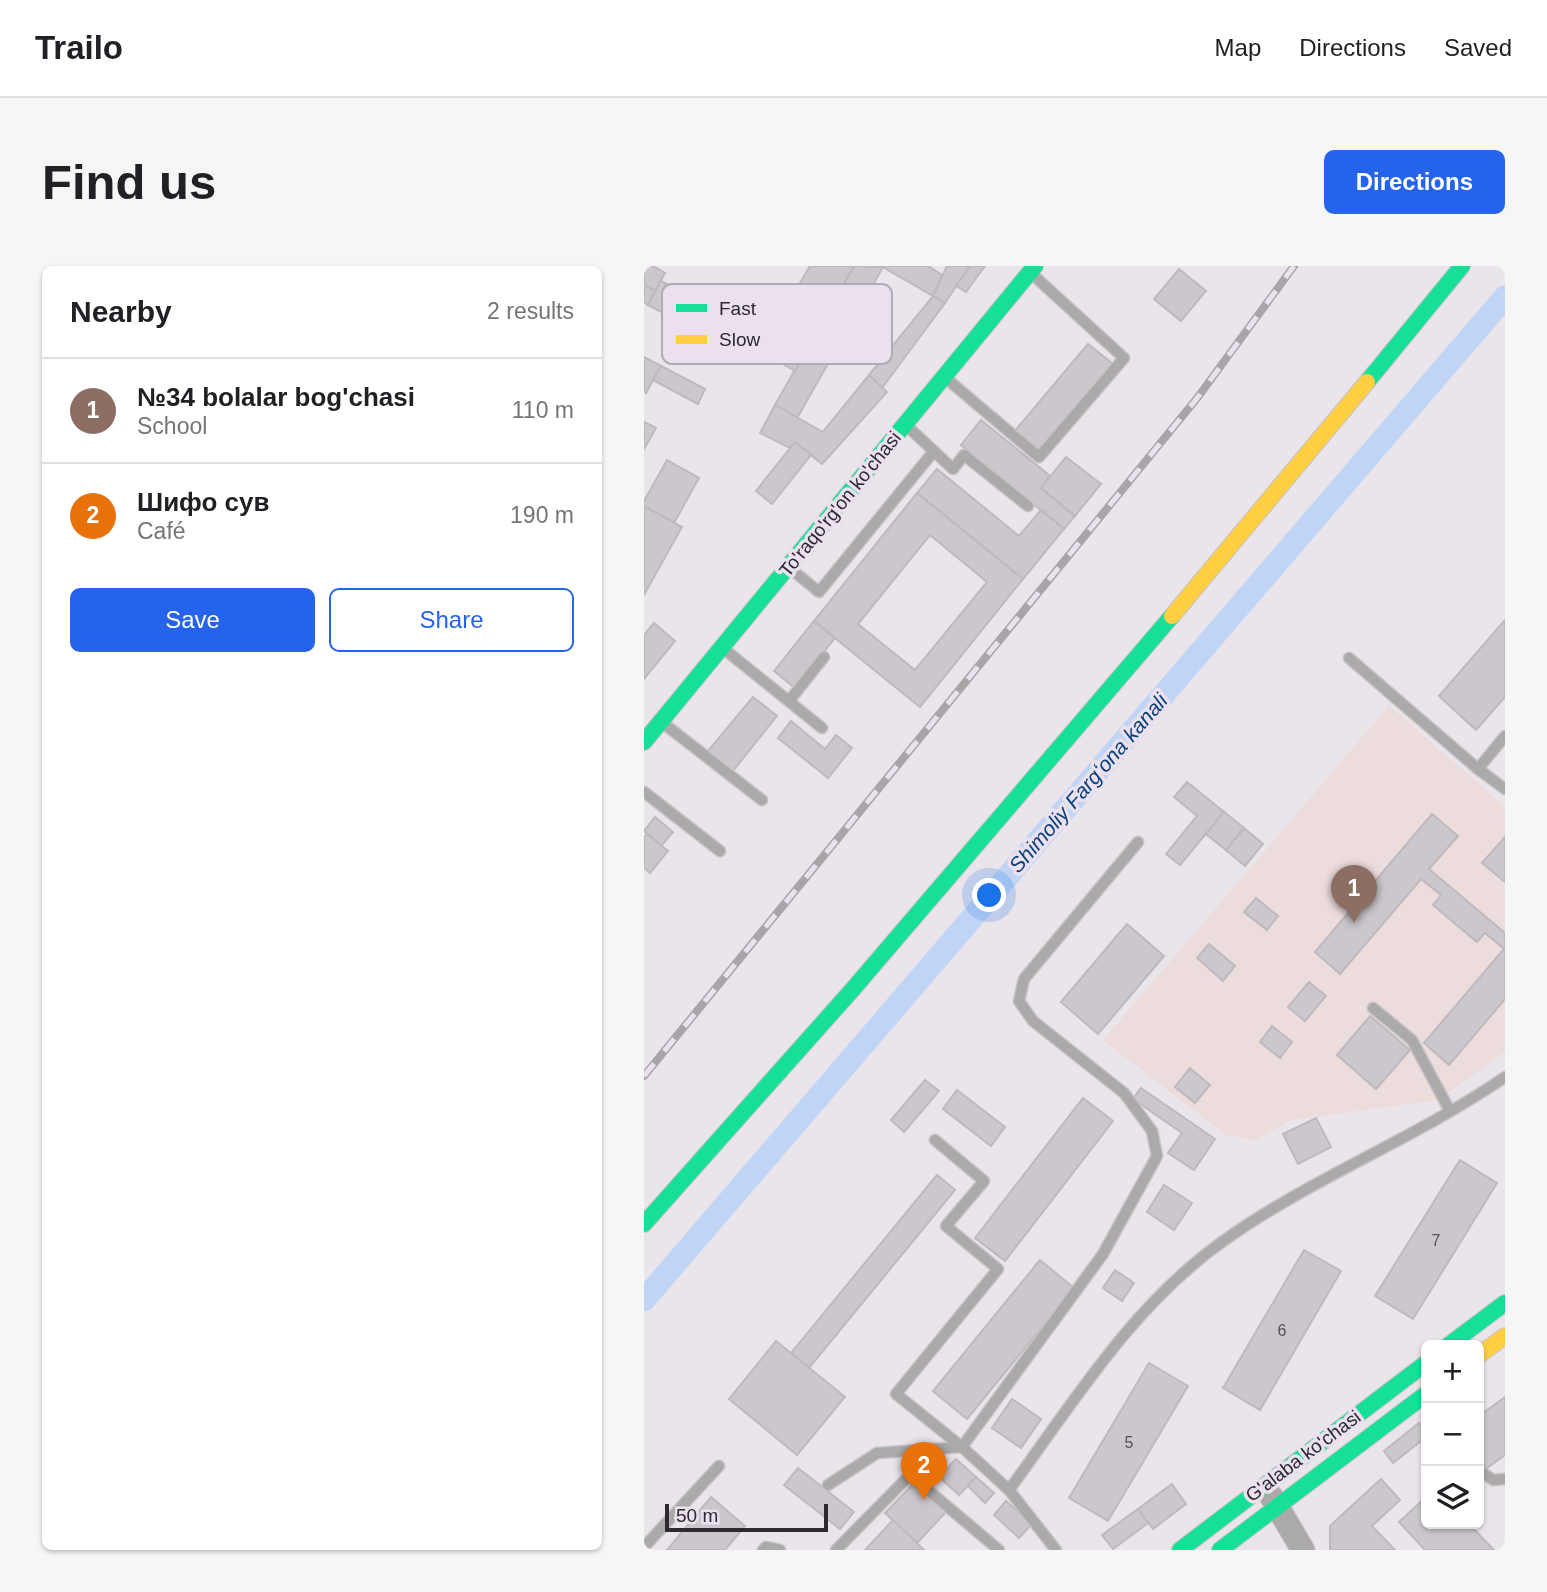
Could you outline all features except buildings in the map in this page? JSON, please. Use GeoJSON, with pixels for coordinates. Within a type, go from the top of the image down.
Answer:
{"type":"FeatureCollection","features":[{"type":"Feature","properties":{"kind":"main road"},"geometry":{"type":"LineString","coordinates":[[644,1224],[774,1081],[1197,588],[1462,266]]}},
{"type":"Feature","properties":{"kind":"main road","name":"To'raqo'rg'on ko'chasi"},"geometry":{"type":"LineString","coordinates":[[644,742],[1033,269]]}},
{"type":"Feature","properties":{"kind":"main road"},"geometry":{"type":"LineString","coordinates":[[1456,1340],[1505,1303]]}},
{"type":"Feature","properties":{"kind":"main road"},"geometry":{"type":"LineString","coordinates":[[1484,1351],[1505,1336]]}},
{"type":"Feature","properties":{"kind":"main road","name":"G'alaba ko'chasi"},"geometry":{"type":"LineString","coordinates":[[1180,1550],[1421,1367]]}},
{"type":"Feature","properties":{"kind":"main road","name":"G'alaba ko'chasi"},"geometry":{"type":"LineString","coordinates":[[1220,1550],[1421,1400]]}},
{"type":"Feature","properties":{"kind":"street"},"geometry":{"type":"LineString","coordinates":[[1264,1485],[1303,1550]]}},
{"type":"Feature","properties":{"kind":"lane"},"geometry":{"type":"LineString","coordinates":[[944,377],[1039,457],[1124,358],[1033,269]]}},
{"type":"Feature","properties":{"kind":"lane"},"geometry":{"type":"LineString","coordinates":[[905,424],[953,469],[964,455],[1028,506]]}},
{"type":"Feature","properties":{"kind":"lane"},"geometry":{"type":"LineString","coordinates":[[788,566],[819,592],[934,452]]}},
{"type":"Feature","properties":{"kind":"lane"},"geometry":{"type":"LineString","coordinates":[[722,648],[822,728]]}},
{"type":"Feature","properties":{"kind":"lane"},"geometry":{"type":"LineString","coordinates":[[789,701],[824,657]]}},
{"type":"Feature","properties":{"kind":"lane"},"geometry":{"type":"LineString","coordinates":[[1349,658],[1505,789]]}},
{"type":"Feature","properties":{"kind":"lane"},"geometry":{"type":"LineString","coordinates":[[661,721],[762,800]]}},
{"type":"Feature","properties":{"kind":"lane"},"geometry":{"type":"LineString","coordinates":[[1478,769],[1505,736]]}},
{"type":"Feature","properties":{"kind":"lane"},"geometry":{"type":"LineString","coordinates":[[644,792],[720,850]]}},
{"type":"Feature","properties":{"kind":"lane"},"geometry":{"type":"LineString","coordinates":[[828,1485],[877,1453],[962,1447],[1103,1254],[1157,1156],[1152,1131],[1124,1093],[1033,1021],[1019,1001],[1024,979],[1138,842]]}},
{"type":"Feature","properties":{"kind":"lane"},"geometry":{"type":"LineString","coordinates":[[1373,1008],[1412,1040],[1450,1111]]}},
{"type":"Feature","properties":{"kind":"lane"},"geometry":{"type":"LineString","coordinates":[[1009,1490],[1128,1328],[1182,1275],[1221,1242],[1321,1180],[1450,1111],[1505,1077]]}},
{"type":"Feature","properties":{"kind":"lane"},"geometry":{"type":"LineString","coordinates":[[935,1140],[984,1181],[946,1226],[998,1269],[896,1394],[962,1447],[1009,1490],[1056,1550]]}},
{"type":"Feature","properties":{"kind":"lane"},"geometry":{"type":"LineString","coordinates":[[644,1547],[719,1466]]}},
{"type":"Feature","properties":{"kind":"lane"},"geometry":{"type":"LineString","coordinates":[[1484,1474],[1493,1480],[1505,1479]]}},
{"type":"Feature","properties":{"kind":"lane"},"geometry":{"type":"LineString","coordinates":[[836,1550],[910,1475],[999,1550]]}},
{"type":"Feature","properties":{"kind":"lane"},"geometry":{"type":"LineString","coordinates":[[764,1550],[766,1547],[780,1550]]}},
{"type":"Feature","properties":{"kind":"shaded area"},"geometry":{"type":"Polygon","coordinates":[[[1389,706],[1505,807],[1505,1052],[1438,1100],[1291,1120],[1256,1140],[1226,1135],[1103,1040],[1389,706]]]}},
{"type":"Feature","properties":{"kind":"waterway","name":"Shimoliy Fargʻona kanali"},"geometry":{"type":"LineString","coordinates":[[644,1300],[1505,297]]}},
{"type":"Feature","properties":{"kind":"railway"},"geometry":{"type":"LineString","coordinates":[[644,1076],[1198,397],[1294,266]]}},
{"type":"Feature","properties":{"kind":"traffic: fast"},"geometry":{"type":"LineString","coordinates":[[644,742],[1035,266]]}},
{"type":"Feature","properties":{"kind":"traffic: fast"},"geometry":{"type":"LineString","coordinates":[[1367,382],[1462,266]]}},
{"type":"Feature","properties":{"kind":"traffic: fast"},"geometry":{"type":"LineString","coordinates":[[644,1224],[853,989],[1172,616]]}},
{"type":"Feature","properties":{"kind":"traffic: fast"},"geometry":{"type":"LineString","coordinates":[[1456,1340],[1505,1303]]}},
{"type":"Feature","properties":{"kind":"traffic: fast"},"geometry":{"type":"LineString","coordinates":[[1180,1550],[1421,1367]]}},
{"type":"Feature","properties":{"kind":"traffic: fast"},"geometry":{"type":"LineString","coordinates":[[1220,1550],[1421,1398]]}},
{"type":"Feature","properties":{"kind":"traffic: slow"},"geometry":{"type":"LineString","coordinates":[[1172,616],[1367,382]]}},
{"type":"Feature","properties":{"kind":"traffic: slow"},"geometry":{"type":"LineString","coordinates":[[1484,1351],[1505,1336]]}},
{"type":"Feature","properties":{"kind":"place","name":"№34 bolalar bog'chasi"},"geometry":{"type":"Point","coordinates":[1354,923]}},
{"type":"Feature","properties":{"kind":"place","name":"Шифо сув"},"geometry":{"type":"Point","coordinates":[924,1500]}}]}
